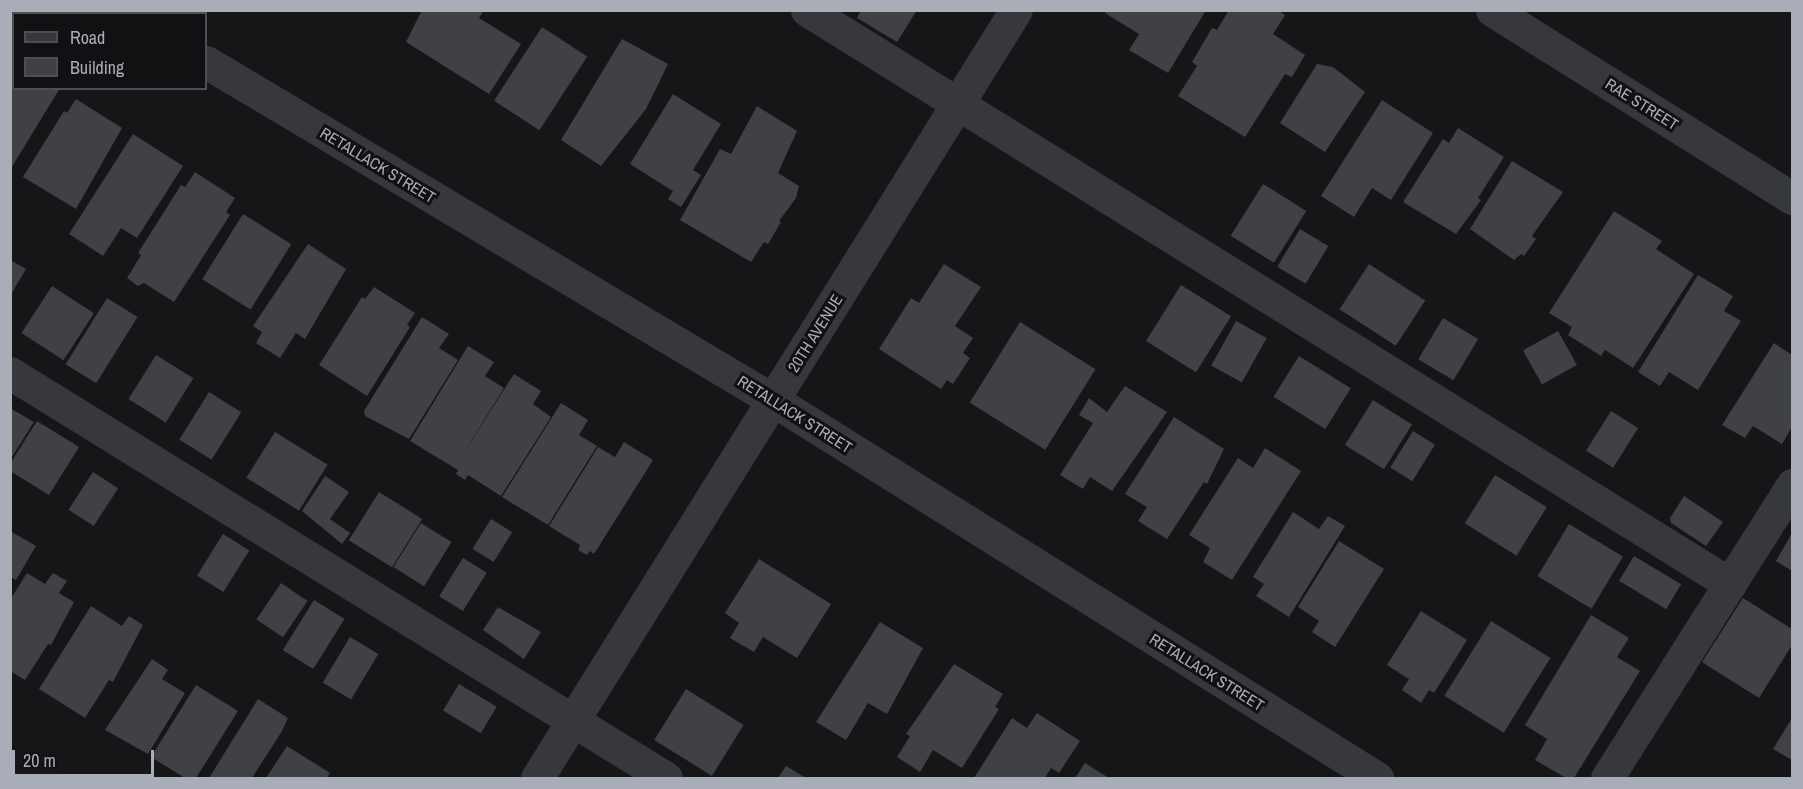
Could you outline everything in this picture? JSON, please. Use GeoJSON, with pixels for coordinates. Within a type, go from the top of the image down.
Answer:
{"type":"FeatureCollection","features":[{"type":"Feature","properties":{"kind":"street"},"geometry":{"type":"LineString","coordinates":[[807,10],[1730,584]]}},
{"type":"Feature","properties":{"kind":"street","name":"20TH AVENUE"},"geometry":{"type":"LineString","coordinates":[[537,778],[1017,10]]}},
{"type":"Feature","properties":{"kind":"street","name":"RAE STREET"},"geometry":{"type":"LineString","coordinates":[[1492,10],[1792,198]]}},
{"type":"Feature","properties":{"kind":"street","name":"RETALLACK STREET"},"geometry":{"type":"LineString","coordinates":[[207,63],[773,400],[1377,778]]}},
{"type":"Feature","properties":{"kind":"street"},"geometry":{"type":"LineString","coordinates":[[10,373],[666,778]]}},
{"type":"Feature","properties":{"kind":"street"},"geometry":{"type":"LineString","coordinates":[[1607,778],[1792,485]]}},
{"type":"Feature","properties":{"kind":"building"},"geometry":{"type":"Polygon","coordinates":[[[422,10],[484,10],[479,18],[521,44],[489,94],[406,42],[422,10]]]}},
{"type":"Feature","properties":{"kind":"building"},"geometry":{"type":"Polygon","coordinates":[[[861,10],[917,10],[897,42],[857,18],[861,10]]]}},
{"type":"Feature","properties":{"kind":"building"},"geometry":{"type":"Polygon","coordinates":[[[1107,10],[1206,10],[1168,73],[1129,50],[1139,34],[1105,13],[1107,10]]]}},
{"type":"Feature","properties":{"kind":"building"},"geometry":{"type":"Polygon","coordinates":[[[1229,10],[1278,10],[1285,15],[1273,34],[1305,55],[1292,77],[1285,74],[1245,137],[1178,96],[1197,66],[1192,62],[1212,28],[1217,30],[1229,10]]]}},
{"type":"Feature","properties":{"kind":"building"},"geometry":{"type":"Polygon","coordinates":[[[542,27],[587,56],[539,130],[494,101],[542,27]]]}},
{"type":"Feature","properties":{"kind":"building"},"geometry":{"type":"Polygon","coordinates":[[[622,39],[668,64],[646,109],[601,166],[561,140],[622,39]]]}},
{"type":"Feature","properties":{"kind":"building"},"geometry":{"type":"Polygon","coordinates":[[[10,58],[12,90],[59,90],[10,170],[10,58]]]}},
{"type":"Feature","properties":{"kind":"building"},"geometry":{"type":"Polygon","coordinates":[[[1317,64],[1333,67],[1365,92],[1325,152],[1280,123],[1317,64]]]}},
{"type":"Feature","properties":{"kind":"building"},"geometry":{"type":"Polygon","coordinates":[[[673,94],[721,124],[693,170],[701,175],[681,207],[668,199],[673,191],[630,164],[673,94]]]}},
{"type":"Feature","properties":{"kind":"building"},"geometry":{"type":"Polygon","coordinates":[[[76,99],[122,128],[76,209],[23,177],[64,111],[67,113],[76,99]]]}},
{"type":"Feature","properties":{"kind":"building"},"geometry":{"type":"Polygon","coordinates":[[[1382,100],[1433,133],[1391,200],[1372,188],[1354,217],[1321,196],[1382,100]]]}},
{"type":"Feature","properties":{"kind":"building"},"geometry":{"type":"Polygon","coordinates":[[[757,106],[797,131],[778,173],[799,186],[796,198],[779,221],[781,222],[768,244],[764,242],[751,262],[680,220],[720,149],[731,154],[757,106]]]}},
{"type":"Feature","properties":{"kind":"building"},"geometry":{"type":"Polygon","coordinates":[[[1458,128],[1504,157],[1478,198],[1481,200],[1456,234],[1403,202],[1443,139],[1449,143],[1458,128]]]}},
{"type":"Feature","properties":{"kind":"building"},"geometry":{"type":"Polygon","coordinates":[[[133,134],[183,166],[137,238],[121,228],[103,256],[69,234],[133,134]]]}},
{"type":"Feature","properties":{"kind":"building"},"geometry":{"type":"Polygon","coordinates":[[[1512,161],[1563,192],[1532,236],[1536,239],[1524,256],[1521,254],[1514,260],[1470,229],[1512,161]]]}},
{"type":"Feature","properties":{"kind":"building"},"geometry":{"type":"Polygon","coordinates":[[[195,172],[235,198],[226,212],[230,215],[174,302],[144,283],[138,286],[127,278],[141,255],[138,253],[181,185],[185,187],[195,172]]]}},
{"type":"Feature","properties":{"kind":"building"},"geometry":{"type":"Polygon","coordinates":[[[1263,184],[1306,211],[1274,263],[1231,236],[1263,184]]]}},
{"type":"Feature","properties":{"kind":"building"},"geometry":{"type":"Polygon","coordinates":[[[1614,211],[1662,241],[1656,249],[1694,274],[1633,368],[1605,350],[1601,356],[1568,335],[1572,327],[1549,313],[1614,211]]]}},
{"type":"Feature","properties":{"kind":"building"},"geometry":{"type":"Polygon","coordinates":[[[243,214],[291,244],[251,310],[202,279],[243,214]]]}},
{"type":"Feature","properties":{"kind":"building"},"geometry":{"type":"Polygon","coordinates":[[[1300,229],[1328,246],[1306,284],[1277,267],[1300,229]]]}},
{"type":"Feature","properties":{"kind":"building"},"geometry":{"type":"Polygon","coordinates":[[[308,244],[346,269],[305,339],[296,333],[280,358],[256,343],[262,332],[253,326],[308,244]]]}},
{"type":"Feature","properties":{"kind":"building"},"geometry":{"type":"Polygon","coordinates":[[[10,260],[26,269],[10,296],[10,260]]]}},
{"type":"Feature","properties":{"kind":"building"},"geometry":{"type":"Polygon","coordinates":[[[944,264],[981,287],[955,326],[973,338],[963,353],[970,358],[953,384],[947,380],[941,389],[879,349],[911,298],[919,303],[944,264]]]}},
{"type":"Feature","properties":{"kind":"building"},"geometry":{"type":"Polygon","coordinates":[[[1369,264],[1425,300],[1396,346],[1340,309],[1369,264]]]}},
{"type":"Feature","properties":{"kind":"building"},"geometry":{"type":"Polygon","coordinates":[[[1698,275],[1733,296],[1724,311],[1741,321],[1698,390],[1669,372],[1660,386],[1638,372],[1698,275]]]}},
{"type":"Feature","properties":{"kind":"building"},"geometry":{"type":"Polygon","coordinates":[[[1181,285],[1231,316],[1196,372],[1146,341],[1181,285]]]}},
{"type":"Feature","properties":{"kind":"building"},"geometry":{"type":"Polygon","coordinates":[[[52,286],[94,313],[63,360],[22,333],[52,286]]]}},
{"type":"Feature","properties":{"kind":"building"},"geometry":{"type":"Polygon","coordinates":[[[374,287],[415,313],[407,325],[410,327],[367,396],[319,365],[362,297],[365,299],[374,287]]]}},
{"type":"Feature","properties":{"kind":"building"},"geometry":{"type":"Polygon","coordinates":[[[107,298],[138,317],[96,383],[66,364],[107,298]]]}},
{"type":"Feature","properties":{"kind":"building"},"geometry":{"type":"Polygon","coordinates":[[[422,317],[449,334],[439,348],[458,360],[409,439],[365,416],[364,411],[422,317]]]}},
{"type":"Feature","properties":{"kind":"building"},"geometry":{"type":"Polygon","coordinates":[[[1443,318],[1478,339],[1453,380],[1418,359],[1443,318]]]}},
{"type":"Feature","properties":{"kind":"building"},"geometry":{"type":"Polygon","coordinates":[[[1236,321],[1267,338],[1242,383],[1211,366],[1236,321]]]}},
{"type":"Feature","properties":{"kind":"building"},"geometry":{"type":"Polygon","coordinates":[[[1020,322],[1095,369],[1045,450],[970,403],[1020,322]]]}},
{"type":"Feature","properties":{"kind":"building"},"geometry":{"type":"Polygon","coordinates":[[[1558,331],[1577,365],[1542,385],[1523,350],[1558,331]]]}},
{"type":"Feature","properties":{"kind":"building"},"geometry":{"type":"Polygon","coordinates":[[[1774,343],[1792,355],[1792,427],[1782,444],[1753,426],[1745,438],[1722,425],[1774,343]]]}},
{"type":"Feature","properties":{"kind":"building"},"geometry":{"type":"Polygon","coordinates":[[[468,346],[494,362],[485,376],[504,388],[458,462],[514,374],[541,391],[533,404],[551,417],[501,496],[468,475],[465,480],[456,474],[458,470],[410,441],[468,346]]]}},
{"type":"Feature","properties":{"kind":"building"},"geometry":{"type":"Polygon","coordinates":[[[156,355],[193,378],[166,422],[128,399],[156,355]]]}},
{"type":"Feature","properties":{"kind":"building"},"geometry":{"type":"Polygon","coordinates":[[[1299,356],[1351,388],[1325,429],[1274,397],[1299,356]]]}},
{"type":"Feature","properties":{"kind":"building"},"geometry":{"type":"Polygon","coordinates":[[[1125,386],[1167,412],[1112,491],[1090,477],[1083,489],[1060,475],[1093,423],[1079,415],[1089,398],[1107,412],[1125,386]]]}},
{"type":"Feature","properties":{"kind":"building"},"geometry":{"type":"Polygon","coordinates":[[[209,392],[241,412],[212,460],[179,439],[209,392]]]}},
{"type":"Feature","properties":{"kind":"building"},"geometry":{"type":"Polygon","coordinates":[[[1373,400],[1412,424],[1384,469],[1345,445],[1373,400]]]}},
{"type":"Feature","properties":{"kind":"building"},"geometry":{"type":"Polygon","coordinates":[[[561,403],[588,420],[579,435],[597,446],[548,525],[502,497],[561,403]]]}},
{"type":"Feature","properties":{"kind":"building"},"geometry":{"type":"Polygon","coordinates":[[[10,408],[34,422],[10,460],[10,408]]]}},
{"type":"Feature","properties":{"kind":"building"},"geometry":{"type":"Polygon","coordinates":[[[1611,411],[1638,428],[1613,468],[1586,451],[1611,411]]]}},
{"type":"Feature","properties":{"kind":"building"},"geometry":{"type":"Polygon","coordinates":[[[1174,417],[1224,449],[1207,484],[1204,482],[1167,539],[1138,521],[1147,507],[1125,494],[1174,417]]]}},
{"type":"Feature","properties":{"kind":"building"},"geometry":{"type":"Polygon","coordinates":[[[37,421],[79,447],[49,495],[10,471],[10,464],[37,421]]]}},
{"type":"Feature","properties":{"kind":"building"},"geometry":{"type":"Polygon","coordinates":[[[1413,431],[1435,445],[1412,481],[1390,467],[1413,431]]]}},
{"type":"Feature","properties":{"kind":"building"},"geometry":{"type":"Polygon","coordinates":[[[275,432],[328,465],[299,511],[246,478],[275,432]]]}},
{"type":"Feature","properties":{"kind":"building"},"geometry":{"type":"Polygon","coordinates":[[[624,442],[653,460],[594,554],[590,551],[587,555],[578,550],[580,545],[549,526],[598,447],[615,457],[624,442]]]}},
{"type":"Feature","properties":{"kind":"building"},"geometry":{"type":"Polygon","coordinates":[[[1265,448],[1301,471],[1232,580],[1203,562],[1210,548],[1189,535],[1238,458],[1253,468],[1265,448]]]}},
{"type":"Feature","properties":{"kind":"building"},"geometry":{"type":"Polygon","coordinates":[[[93,472],[118,488],[94,526],[68,510],[93,472]]]}},
{"type":"Feature","properties":{"kind":"building"},"geometry":{"type":"Polygon","coordinates":[[[1495,475],[1547,507],[1517,556],[1465,523],[1495,475]]]}},
{"type":"Feature","properties":{"kind":"building"},"geometry":{"type":"Polygon","coordinates":[[[325,476],[349,492],[330,519],[350,533],[342,544],[302,511],[325,476]]]}},
{"type":"Feature","properties":{"kind":"building"},"geometry":{"type":"Polygon","coordinates":[[[379,492],[422,519],[392,567],[349,540],[379,492]]]}},
{"type":"Feature","properties":{"kind":"building"},"geometry":{"type":"Polygon","coordinates":[[[1684,496],[1723,522],[1706,546],[1671,523],[1670,518],[1684,496]]]}},
{"type":"Feature","properties":{"kind":"building"},"geometry":{"type":"Polygon","coordinates":[[[1293,512],[1319,529],[1328,516],[1345,526],[1289,617],[1256,596],[1264,584],[1253,577],[1293,512]]]}},
{"type":"Feature","properties":{"kind":"building"},"geometry":{"type":"Polygon","coordinates":[[[491,519],[512,532],[494,562],[472,549],[491,519]]]}},
{"type":"Feature","properties":{"kind":"building"},"geometry":{"type":"Polygon","coordinates":[[[421,523],[452,542],[424,586],[393,567],[421,523]]]}},
{"type":"Feature","properties":{"kind":"building"},"geometry":{"type":"Polygon","coordinates":[[[1569,524],[1623,556],[1592,609],[1538,576],[1569,524]]]}},
{"type":"Feature","properties":{"kind":"building"},"geometry":{"type":"Polygon","coordinates":[[[10,531],[36,546],[16,580],[10,577],[10,531]]]}},
{"type":"Feature","properties":{"kind":"building"},"geometry":{"type":"Polygon","coordinates":[[[1792,533],[1792,571],[1776,561],[1792,533]]]}},
{"type":"Feature","properties":{"kind":"building"},"geometry":{"type":"Polygon","coordinates":[[[223,534],[249,550],[223,592],[197,576],[223,534]]]}},
{"type":"Feature","properties":{"kind":"building"},"geometry":{"type":"Polygon","coordinates":[[[1339,541],[1384,569],[1335,647],[1312,632],[1319,621],[1298,607],[1339,541]]]}},
{"type":"Feature","properties":{"kind":"building"},"geometry":{"type":"Polygon","coordinates":[[[1634,556],[1681,584],[1666,609],[1619,581],[1634,556]]]}},
{"type":"Feature","properties":{"kind":"building"},"geometry":{"type":"Polygon","coordinates":[[[463,558],[487,573],[463,611],[439,596],[463,558]]]}},
{"type":"Feature","properties":{"kind":"building"},"geometry":{"type":"Polygon","coordinates":[[[759,559],[831,604],[797,658],[763,637],[754,652],[730,638],[739,623],[725,613],[759,559]]]}},
{"type":"Feature","properties":{"kind":"building"},"geometry":{"type":"Polygon","coordinates":[[[27,573],[45,584],[53,573],[67,581],[59,593],[74,602],[51,645],[48,644],[25,680],[10,671],[10,600],[27,573]]]}},
{"type":"Feature","properties":{"kind":"building"},"geometry":{"type":"Polygon","coordinates":[[[281,583],[308,601],[283,637],[256,619],[281,583]]]}},
{"type":"Feature","properties":{"kind":"building"},"geometry":{"type":"Polygon","coordinates":[[[1743,598],[1792,629],[1792,645],[1759,698],[1702,662],[1743,598]]]}},
{"type":"Feature","properties":{"kind":"building"},"geometry":{"type":"Polygon","coordinates":[[[314,600],[345,619],[313,669],[283,650],[314,600]]]}},
{"type":"Feature","properties":{"kind":"building"},"geometry":{"type":"Polygon","coordinates":[[[91,606],[122,626],[129,616],[143,625],[113,682],[109,680],[85,718],[39,689],[91,606]]]}},
{"type":"Feature","properties":{"kind":"building"},"geometry":{"type":"Polygon","coordinates":[[[498,607],[541,632],[524,659],[483,630],[498,607]]]}},
{"type":"Feature","properties":{"kind":"building"},"geometry":{"type":"Polygon","coordinates":[[[1421,611],[1467,640],[1434,693],[1429,690],[1421,703],[1402,690],[1409,679],[1387,665],[1421,611]]]}},
{"type":"Feature","properties":{"kind":"building"},"geometry":{"type":"Polygon","coordinates":[[[1591,615],[1629,638],[1617,657],[1640,671],[1574,778],[1566,778],[1535,760],[1547,739],[1525,725],[1591,615]]]}},
{"type":"Feature","properties":{"kind":"building"},"geometry":{"type":"Polygon","coordinates":[[[1491,621],[1550,658],[1504,733],[1444,696],[1491,621]]]}},
{"type":"Feature","properties":{"kind":"building"},"geometry":{"type":"Polygon","coordinates":[[[880,622],[923,648],[887,714],[868,703],[846,740],[816,722],[880,622]]]}},
{"type":"Feature","properties":{"kind":"building"},"geometry":{"type":"Polygon","coordinates":[[[350,637],[378,654],[351,699],[323,682],[350,637]]]}},
{"type":"Feature","properties":{"kind":"building"},"geometry":{"type":"Polygon","coordinates":[[[152,659],[168,670],[162,679],[185,693],[148,754],[105,730],[152,659]]]}},
{"type":"Feature","properties":{"kind":"building"},"geometry":{"type":"Polygon","coordinates":[[[954,664],[1003,694],[995,707],[999,709],[962,768],[933,750],[920,772],[897,757],[910,736],[906,734],[954,664]]]}},
{"type":"Feature","properties":{"kind":"building"},"geometry":{"type":"Polygon","coordinates":[[[459,684],[497,707],[481,733],[443,711],[459,684]]]}},
{"type":"Feature","properties":{"kind":"building"},"geometry":{"type":"Polygon","coordinates":[[[196,685],[238,711],[196,778],[185,778],[151,757],[196,685]]]}},
{"type":"Feature","properties":{"kind":"building"},"geometry":{"type":"Polygon","coordinates":[[[686,689],[744,725],[712,776],[654,740],[686,689]]]}},
{"type":"Feature","properties":{"kind":"building"},"geometry":{"type":"Polygon","coordinates":[[[258,699],[288,718],[282,731],[252,778],[209,778],[258,699]]]}},
{"type":"Feature","properties":{"kind":"building"},"geometry":{"type":"Polygon","coordinates":[[[1037,713],[1080,741],[1059,773],[1051,768],[1045,778],[974,778],[1012,718],[1027,728],[1037,713]]]}},
{"type":"Feature","properties":{"kind":"building"},"geometry":{"type":"Polygon","coordinates":[[[1792,718],[1792,760],[1773,749],[1792,718]]]}},
{"type":"Feature","properties":{"kind":"building"},"geometry":{"type":"Polygon","coordinates":[[[287,746],[330,773],[327,778],[266,778],[287,746]]]}},
{"type":"Feature","properties":{"kind":"building"},"geometry":{"type":"Polygon","coordinates":[[[1085,763],[1109,778],[1075,778],[1085,763]]]}},
{"type":"Feature","properties":{"kind":"building"},"geometry":{"type":"Polygon","coordinates":[[[786,766],[806,778],[778,778],[786,766]]]}}]}
